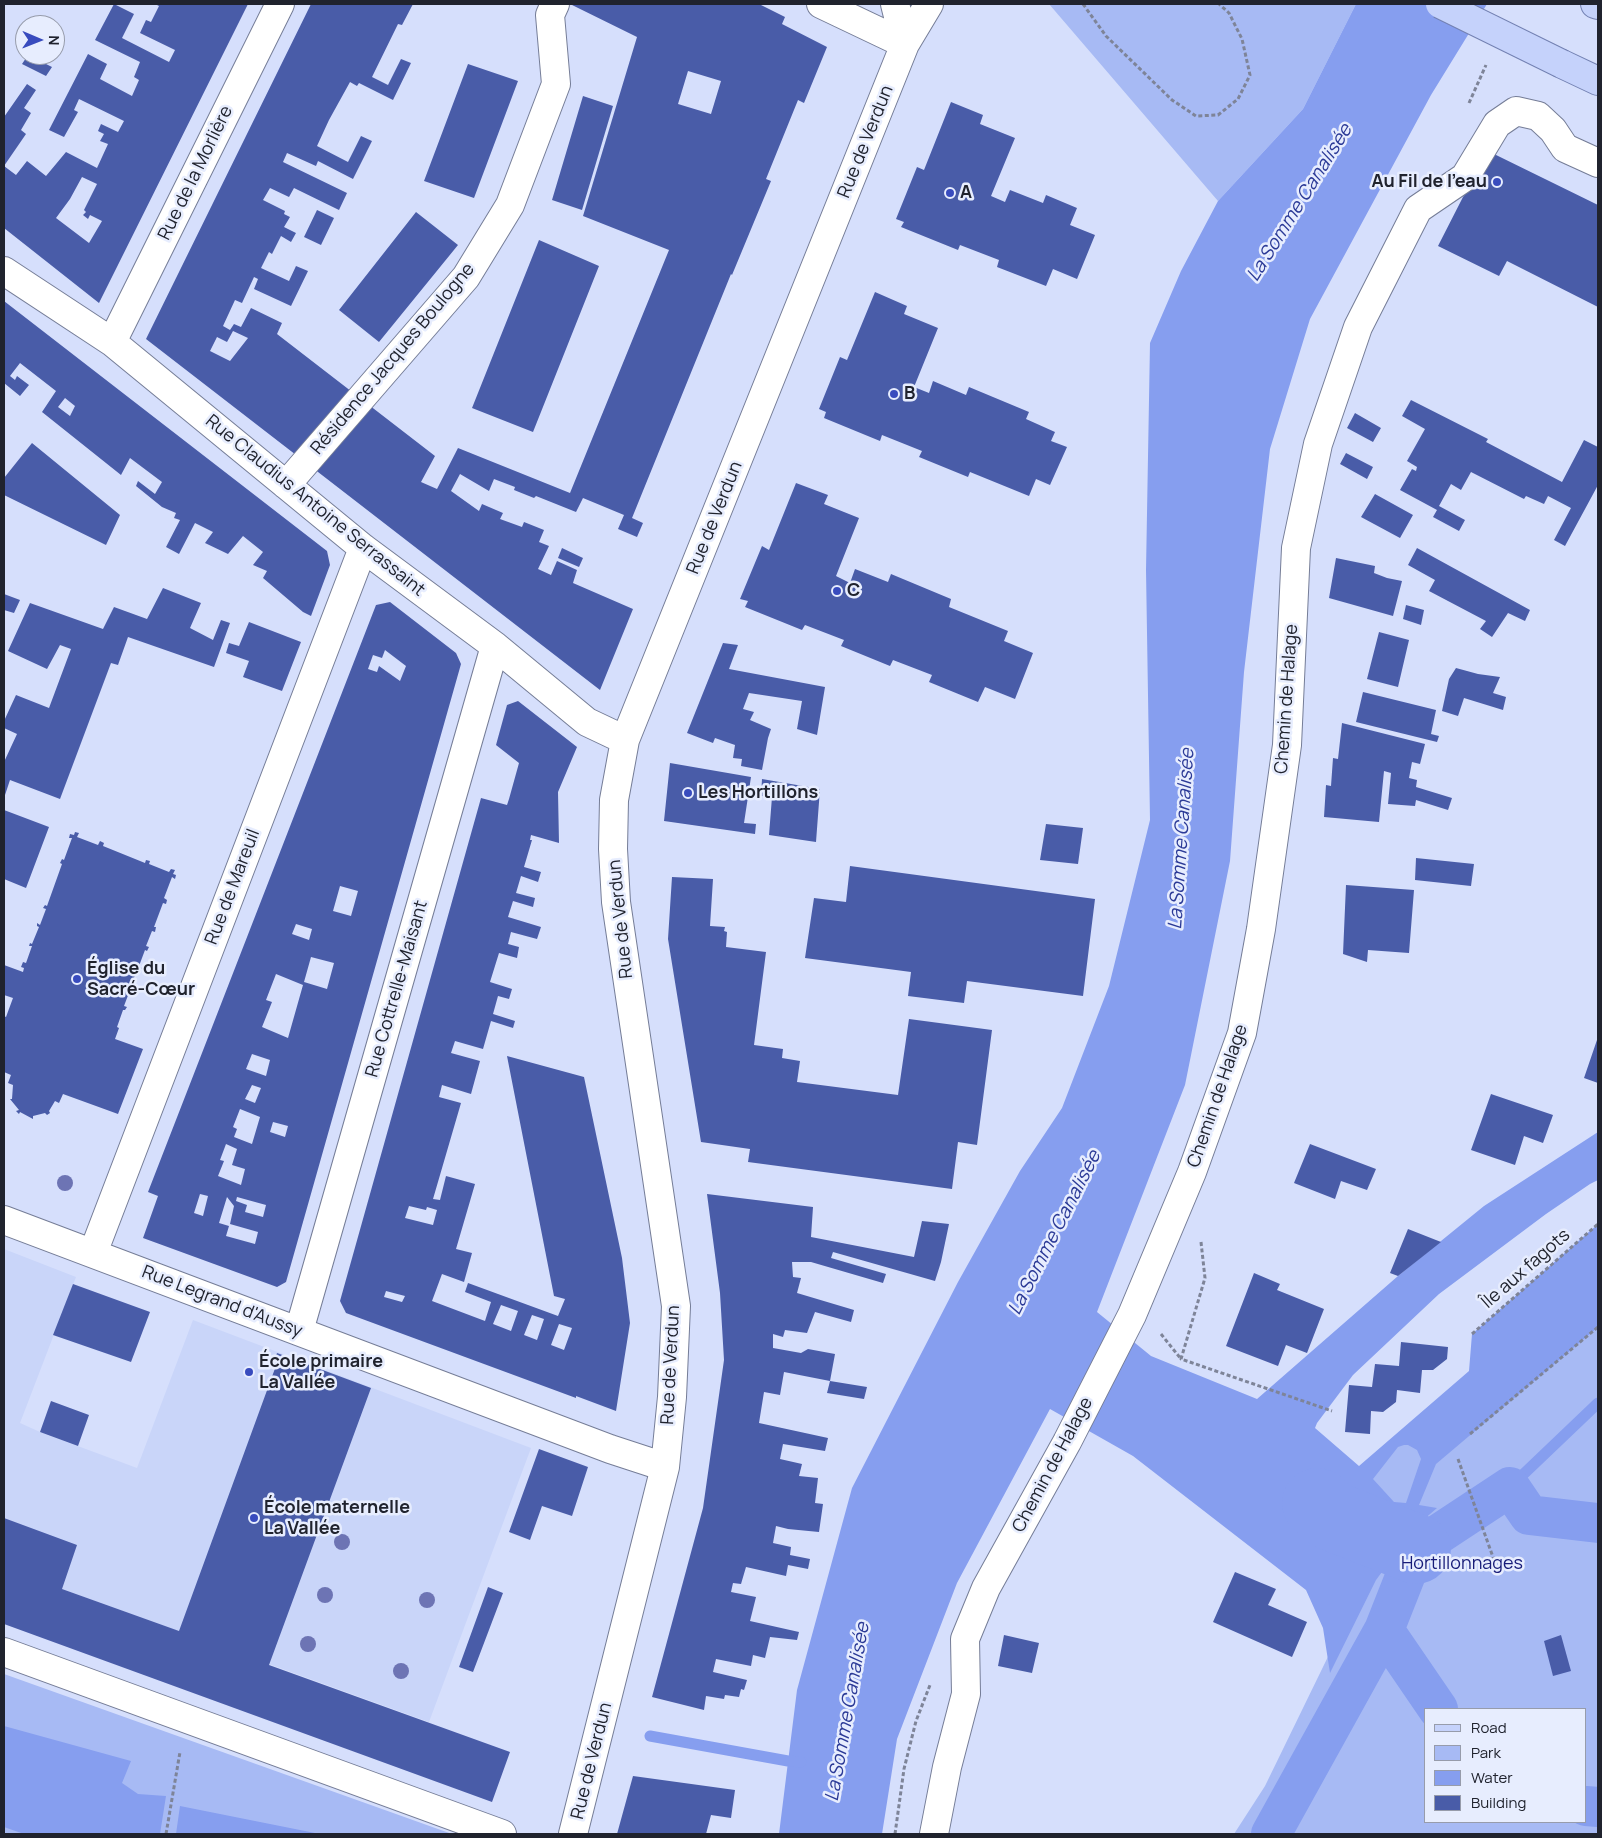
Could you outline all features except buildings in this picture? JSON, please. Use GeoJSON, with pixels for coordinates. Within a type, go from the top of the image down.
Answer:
{"type":"FeatureCollection","features":[{"type":"Feature","properties":{"kind":"main road"},"geometry":{"type":"LineString","coordinates":[[1440,4],[1597,83]]}},
{"type":"Feature","properties":{"kind":"street","name":"Rue de la Morlière"},"geometry":{"type":"LineString","coordinates":[[112,342],[280,4]]}},
{"type":"Feature","properties":{"kind":"street","name":"Résidence Jacques Boulogne"},"geometry":{"type":"LineString","coordinates":[[286,485],[466,277],[510,206],[556,84],[550,15],[555,4]]}},
{"type":"Feature","properties":{"kind":"street"},"geometry":{"type":"LineString","coordinates":[[821,4],[905,44]]}},
{"type":"Feature","properties":{"kind":"street"},"geometry":{"type":"LineString","coordinates":[[895,4],[905,44]]}},
{"type":"Feature","properties":{"kind":"street","name":"Rue de Verdun"},"geometry":{"type":"LineString","coordinates":[[573,1834],[665,1467],[672,1396],[676,1306],[616,902],[613,849],[614,800],[625,740],[905,44],[929,4]]}},
{"type":"Feature","properties":{"kind":"street","name":"Chemin de Halage"},"geometry":{"type":"LineString","coordinates":[[934,1834],[947,1767],[966,1694],[965,1639],[986,1588],[1067,1442],[1132,1315],[1192,1172],[1242,1033],[1261,929],[1287,745],[1296,548],[1318,444],[1358,327],[1418,209],[1465,177],[1497,124],[1516,111],[1538,116],[1553,130],[1565,148],[1598,163]]}},
{"type":"Feature","properties":{"kind":"street","name":"Rue Claudius Antoine Serrassaint"},"geometry":{"type":"LineString","coordinates":[[4,270],[112,342],[363,548],[495,646],[587,722],[625,740]]}},
{"type":"Feature","properties":{"kind":"street","name":"Rue de Mareuil"},"geometry":{"type":"LineString","coordinates":[[93,1253],[363,548]]}},
{"type":"Feature","properties":{"kind":"street","name":"Rue Cottrelle-Maisant"},"geometry":{"type":"LineString","coordinates":[[299,1331],[495,646]]}},
{"type":"Feature","properties":{"kind":"street","name":"Rue Legrand d'Aussy"},"geometry":{"type":"LineString","coordinates":[[4,1220],[610,1449],[665,1467]]}},
{"type":"Feature","properties":{"kind":"street"},"geometry":{"type":"LineString","coordinates":[[4,1652],[502,1834]]}},
{"type":"Feature","properties":{"kind":"path"},"geometry":{"type":"LineString","coordinates":[[1083,4],[1106,36],[1172,100],[1196,116],[1218,115],[1238,99],[1250,76],[1242,39],[1228,13],[1219,4]]}},
{"type":"Feature","properties":{"kind":"path","name":"Île aux fagots"},"geometry":{"type":"LineString","coordinates":[[1472,1334],[1598,1224]]}},
{"type":"Feature","properties":{"kind":"path"},"geometry":{"type":"LineString","coordinates":[[1181,1359],[1205,1278],[1200,1240]]}},
{"type":"Feature","properties":{"kind":"path"},"geometry":{"type":"LineString","coordinates":[[1470,1434],[1598,1327]]}},
{"type":"Feature","properties":{"kind":"path"},"geometry":{"type":"LineString","coordinates":[[1158,1330],[1181,1359],[1332,1411]]}},
{"type":"Feature","properties":{"kind":"path"},"geometry":{"type":"LineString","coordinates":[[1458,1459],[1494,1560]]}},
{"type":"Feature","properties":{"kind":"path"},"geometry":{"type":"LineString","coordinates":[[895,1834],[904,1769],[916,1721],[932,1682]]}},
{"type":"Feature","properties":{"kind":"path"},"geometry":{"type":"LineString","coordinates":[[166,1834],[186,1719]]}},
{"type":"Feature","properties":{"kind":"shaded area","name":"École maternelle La Vallée"},"geometry":{"type":"Polygon","coordinates":[[[4,1249],[76,1277],[20,1423],[40,1432],[137,1468],[193,1320],[531,1448],[429,1722],[4,1568],[4,1249]]]}},
{"type":"Feature","properties":{"kind":"green space"},"geometry":{"type":"Polygon","coordinates":[[[1049,4],[1356,4],[1303,109],[1218,201],[1049,4]]]}},
{"type":"Feature","properties":{"kind":"green space","name":"Hortillonnages"},"geometry":{"type":"Polygon","coordinates":[[[1598,1261],[1598,1834],[1234,1834],[1265,1786],[1341,1630],[1299,1525],[1598,1261]]]}},
{"type":"Feature","properties":{"kind":"green space"},"geometry":{"type":"Polygon","coordinates":[[[4,1674],[452,1834],[4,1834],[4,1674]]]}},
{"type":"Feature","properties":{"kind":"water","name":"La Somme Canalisée"},"geometry":{"type":"Polygon","coordinates":[[[1356,4],[1487,4],[1431,95],[1310,319],[1270,449],[1244,672],[1230,861],[1185,1085],[1097,1312],[1151,1356],[1257,1399],[1398,1276],[1484,1206],[1598,1132],[1598,1180],[1546,1214],[1439,1294],[1353,1375],[1315,1428],[1359,1466],[1469,1371],[1472,1334],[1598,1224],[1598,1327],[1436,1464],[1419,1505],[1437,1508],[1415,1527],[1376,1580],[1330,1673],[1323,1628],[1306,1590],[1133,1456],[1050,1409],[957,1583],[897,1739],[882,1834],[779,1834],[797,1690],[852,1488],[958,1282],[1020,1171],[1062,1108],[1109,986],[1150,820],[1146,570],[1150,343],[1181,271],[1218,201],[1303,109],[1356,4]],[[1408,1445],[1398,1447],[1373,1479],[1394,1502],[1406,1503],[1421,1459],[1417,1450],[1408,1445]]]}},
{"type":"Feature","properties":{"kind":"water"},"geometry":{"type":"Polygon","coordinates":[[[4,1726],[131,1761],[122,1783],[138,1794],[166,1796],[160,1834],[24,1834],[4,1827],[4,1726]]]}},
{"type":"Feature","properties":{"kind":"water"},"geometry":{"type":"Polygon","coordinates":[[[180,1806],[320,1834],[176,1834],[180,1806]]]}},
{"type":"Feature","properties":{"kind":"waterway"},"geometry":{"type":"LineString","coordinates":[[1510,1487],[1598,1403]]}},
{"type":"Feature","properties":{"kind":"waterway"},"geometry":{"type":"LineString","coordinates":[[1437,1708],[1384,1630],[1416,1549],[1510,1487],[1529,1515],[1598,1523]]}},
{"type":"Feature","properties":{"kind":"waterway"},"geometry":{"type":"LineString","coordinates":[[1317,1503],[1332,1516],[1416,1549]]}},
{"type":"Feature","properties":{"kind":"waterway"},"geometry":{"type":"LineString","coordinates":[[1271,1834],[1384,1630]]}},
{"type":"Feature","properties":{"kind":"waterway"},"geometry":{"type":"LineString","coordinates":[[650,1736],[801,1762]]}},
{"type":"Feature","properties":{"kind":"waterway"},"geometry":{"type":"LineString","coordinates":[[1587,1806],[1598,1807]]}},
{"type":"Feature","properties":{"kind":"place","name":"Au Fil de l'eau"},"geometry":{"type":"Point","coordinates":[1497,182]}},
{"type":"Feature","properties":{"kind":"place","name":"A"},"geometry":{"type":"Point","coordinates":[950,193]}},
{"type":"Feature","properties":{"kind":"place","name":"B"},"geometry":{"type":"Point","coordinates":[894,394]}},
{"type":"Feature","properties":{"kind":"place","name":"C"},"geometry":{"type":"Point","coordinates":[837,591]}},
{"type":"Feature","properties":{"kind":"place","name":"Les Hortillons"},"geometry":{"type":"Point","coordinates":[688,793]}},
{"type":"Feature","properties":{"kind":"place","name":"Église du Sacré-Cœur"},"geometry":{"type":"Point","coordinates":[77,979]}},
{"type":"Feature","properties":{"kind":"place","name":"École primaire La Vallée"},"geometry":{"type":"Point","coordinates":[249,1372]}},
{"type":"Feature","properties":{"kind":"place","name":"École maternelle La Vallée"},"geometry":{"type":"Point","coordinates":[254,1518]}}]}
